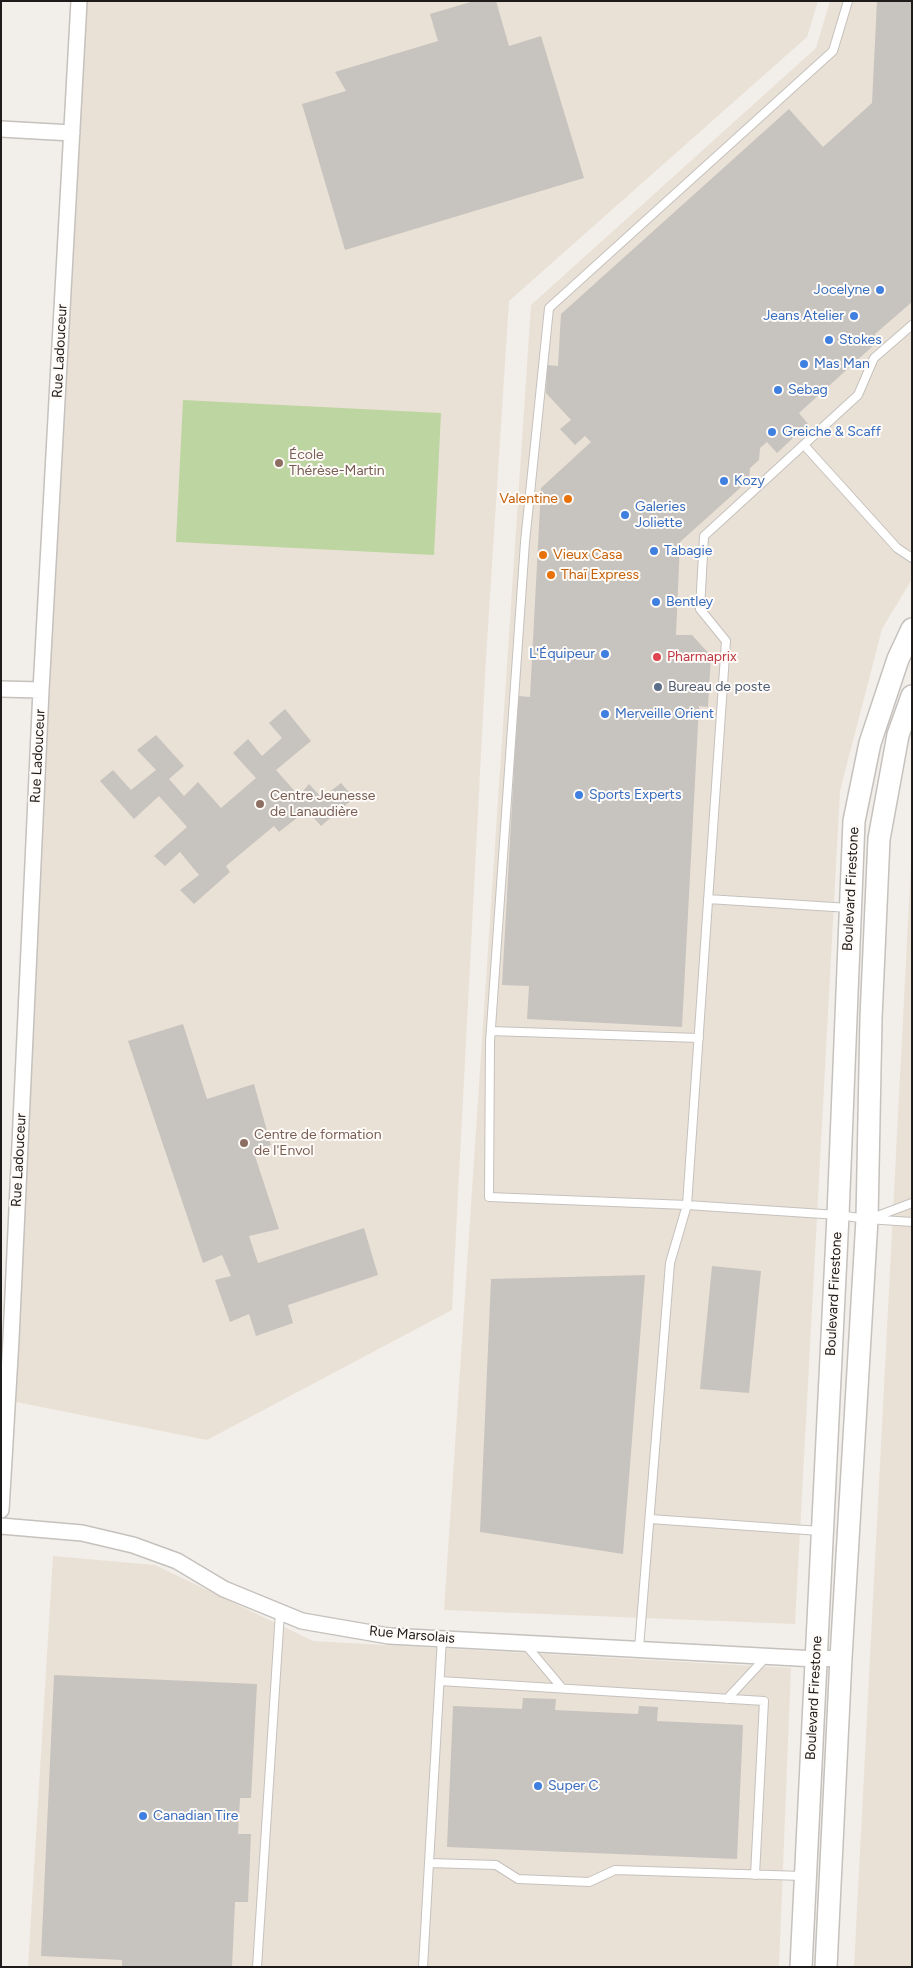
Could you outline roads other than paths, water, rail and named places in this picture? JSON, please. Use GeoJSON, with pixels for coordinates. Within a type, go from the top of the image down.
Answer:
{"type":"FeatureCollection","features":[{"type":"Feature","properties":{"kind":"main road","name":"Boulevard Firestone"},"geometry":{"type":"LineString","coordinates":[[800,1967],[838,1214],[854,821],[864,764],[870,743],[898,659],[912,630]]}},
{"type":"Feature","properties":{"kind":"main road","name":"Boulevard Firestone"},"geometry":{"type":"LineString","coordinates":[[826,1967],[841,1658],[867,1219],[871,1018],[879,839],[898,735],[912,696]]}},
{"type":"Feature","properties":{"kind":"street","name":"Rue Ladouceur"},"geometry":{"type":"LineString","coordinates":[[1,1510],[6,1338],[79,1]]}},
{"type":"Feature","properties":{"kind":"street"},"geometry":{"type":"LineString","coordinates":[[1,129],[72,133]]}},
{"type":"Feature","properties":{"kind":"street"},"geometry":{"type":"LineString","coordinates":[[1,689],[41,690]]}},
{"type":"Feature","properties":{"kind":"street","name":"Rue Marsolais"},"geometry":{"type":"LineString","coordinates":[[1,1526],[82,1533],[133,1545],[177,1561],[224,1589],[302,1621],[389,1636],[816,1659],[841,1658]]}},
{"type":"Feature","properties":{"kind":"lane"},"geometry":{"type":"LineString","coordinates":[[848,1],[833,51],[549,308],[525,542],[491,1031],[489,1197],[687,1205],[838,1214],[867,1219],[912,1222]]}},
{"type":"Feature","properties":{"kind":"lane"},"geometry":{"type":"LineString","coordinates":[[639,1648],[670,1263],[687,1205],[726,641],[700,609],[704,536],[858,395],[874,358],[912,325]]}},
{"type":"Feature","properties":{"kind":"lane"},"geometry":{"type":"LineString","coordinates":[[804,445],[896,548],[912,558]]}},
{"type":"Feature","properties":{"kind":"lane"},"geometry":{"type":"LineString","coordinates":[[708,899],[850,908]]}},
{"type":"Feature","properties":{"kind":"lane"},"geometry":{"type":"LineString","coordinates":[[491,1031],[699,1038]]}},
{"type":"Feature","properties":{"kind":"lane"},"geometry":{"type":"LineString","coordinates":[[867,1219],[912,1203]]}},
{"type":"Feature","properties":{"kind":"lane"},"geometry":{"type":"LineString","coordinates":[[650,1518],[822,1532]]}},
{"type":"Feature","properties":{"kind":"lane"},"geometry":{"type":"LineString","coordinates":[[257,1967],[280,1612]]}},
{"type":"Feature","properties":{"kind":"lane"},"geometry":{"type":"LineString","coordinates":[[423,1967],[442,1638]]}},
{"type":"Feature","properties":{"kind":"lane"},"geometry":{"type":"LineString","coordinates":[[523,1642],[562,1688]]}},
{"type":"Feature","properties":{"kind":"lane"},"geometry":{"type":"LineString","coordinates":[[727,1699],[767,1656]]}},
{"type":"Feature","properties":{"kind":"lane"},"geometry":{"type":"LineString","coordinates":[[440,1680],[764,1701],[755,1875]]}},
{"type":"Feature","properties":{"kind":"lane"},"geometry":{"type":"LineString","coordinates":[[429,1863],[496,1866],[518,1879],[589,1882],[615,1870],[805,1876]]}},
{"type":"Feature","properties":{"kind":"place","name":"Jocelyne"},"geometry":{"type":"Point","coordinates":[880,290]}},
{"type":"Feature","properties":{"kind":"place","name":"Jeans Atelier"},"geometry":{"type":"Point","coordinates":[854,316]}},
{"type":"Feature","properties":{"kind":"place","name":"Stokes"},"geometry":{"type":"Point","coordinates":[829,340]}},
{"type":"Feature","properties":{"kind":"place","name":"Mas Man"},"geometry":{"type":"Point","coordinates":[804,364]}},
{"type":"Feature","properties":{"kind":"place","name":"Sebag"},"geometry":{"type":"Point","coordinates":[778,390]}},
{"type":"Feature","properties":{"kind":"place","name":"Greiche & Scaff"},"geometry":{"type":"Point","coordinates":[772,432]}},
{"type":"Feature","properties":{"kind":"place","name":"École Thérèse-Martin"},"geometry":{"type":"Point","coordinates":[279,463]}},
{"type":"Feature","properties":{"kind":"place","name":"Kozy"},"geometry":{"type":"Point","coordinates":[724,481]}},
{"type":"Feature","properties":{"kind":"place","name":"Valentine"},"geometry":{"type":"Point","coordinates":[568,499]}},
{"type":"Feature","properties":{"kind":"place","name":"Galeries Joliette"},"geometry":{"type":"Point","coordinates":[625,515]}},
{"type":"Feature","properties":{"kind":"place","name":"Tabagie"},"geometry":{"type":"Point","coordinates":[654,551]}},
{"type":"Feature","properties":{"kind":"place","name":"Vieux Casa"},"geometry":{"type":"Point","coordinates":[543,555]}},
{"type":"Feature","properties":{"kind":"place","name":"Thaï Express"},"geometry":{"type":"Point","coordinates":[551,575]}},
{"type":"Feature","properties":{"kind":"place","name":"Bentley"},"geometry":{"type":"Point","coordinates":[656,602]}},
{"type":"Feature","properties":{"kind":"place","name":"L'Équipeur"},"geometry":{"type":"Point","coordinates":[605,654]}},
{"type":"Feature","properties":{"kind":"place","name":"Pharmaprix"},"geometry":{"type":"Point","coordinates":[657,657]}},
{"type":"Feature","properties":{"kind":"place","name":"Bureau de poste"},"geometry":{"type":"Point","coordinates":[658,687]}},
{"type":"Feature","properties":{"kind":"place","name":"Merveille Orient"},"geometry":{"type":"Point","coordinates":[605,714]}},
{"type":"Feature","properties":{"kind":"place","name":"Sports Experts"},"geometry":{"type":"Point","coordinates":[579,795]}},
{"type":"Feature","properties":{"kind":"place","name":"Centre Jeunesse de Lanaudière"},"geometry":{"type":"Point","coordinates":[260,804]}},
{"type":"Feature","properties":{"kind":"place","name":"Centre de formation de l'Envol"},"geometry":{"type":"Point","coordinates":[244,1143]}},
{"type":"Feature","properties":{"kind":"place","name":"Super C"},"geometry":{"type":"Point","coordinates":[538,1786]}},
{"type":"Feature","properties":{"kind":"place","name":"Canadian Tire"},"geometry":{"type":"Point","coordinates":[143,1816]}}]}
